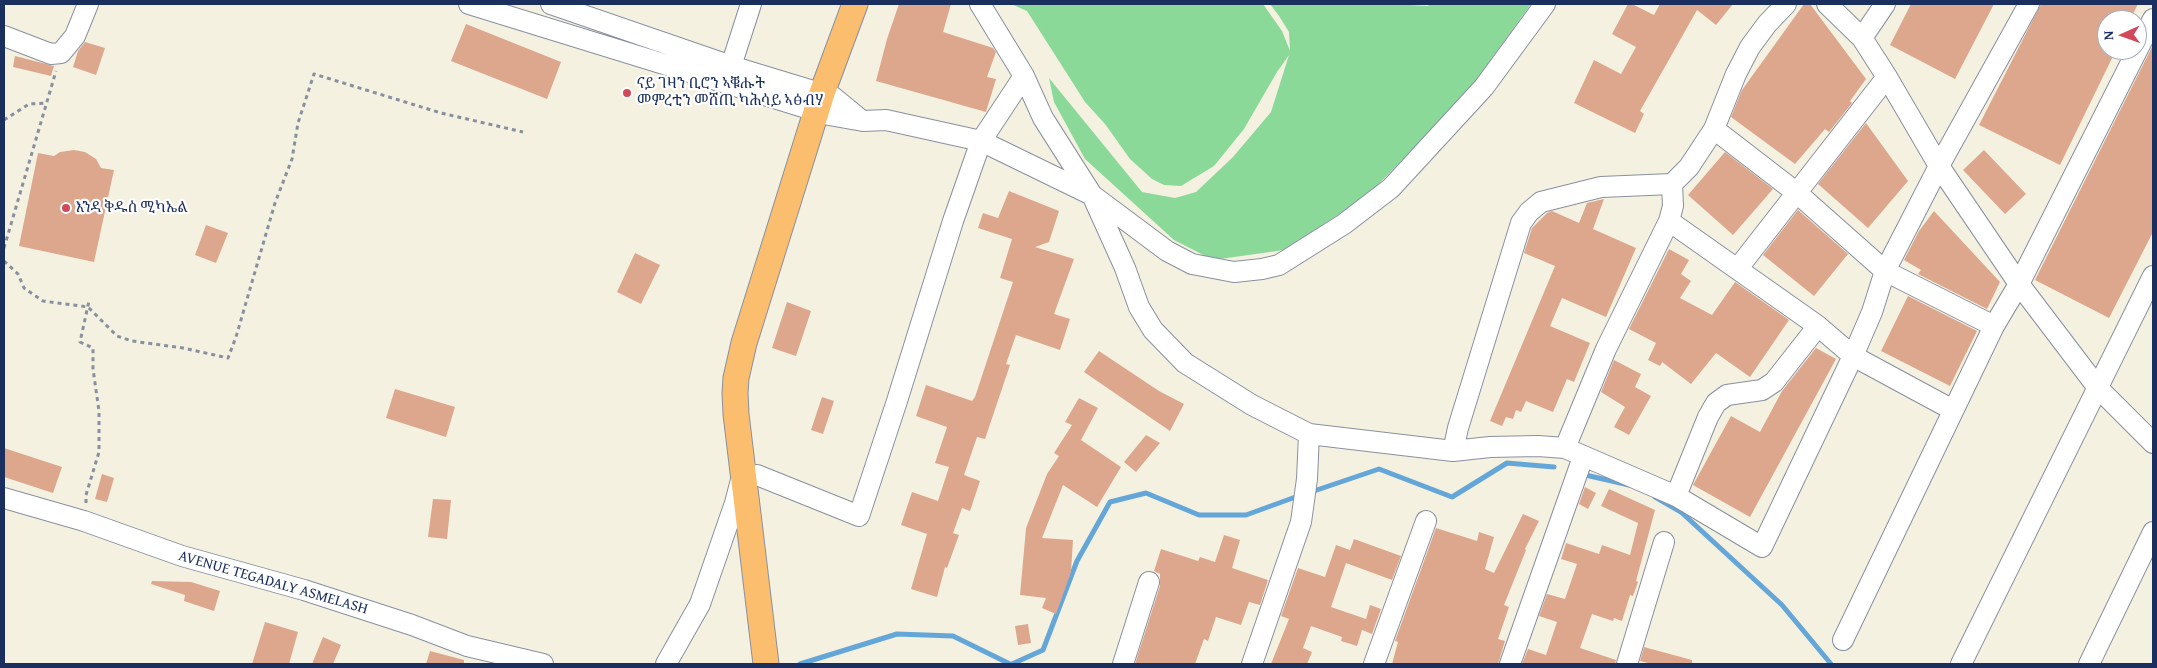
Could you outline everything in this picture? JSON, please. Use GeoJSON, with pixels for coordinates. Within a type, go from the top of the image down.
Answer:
{"type":"FeatureCollection","features":[{"type":"Feature","properties":{"kind":"main road"},"geometry":{"type":"LineString","coordinates":[[766,664],[750,473],[748,394],[750,374],[825,104],[855,4]]}},
{"type":"Feature","properties":{"kind":"main road"},"geometry":{"type":"LineString","coordinates":[[825,104],[868,4]]}},
{"type":"Feature","properties":{"kind":"main road"},"geometry":{"type":"LineString","coordinates":[[750,473],[780,664]]}},
{"type":"Feature","properties":{"kind":"street"},"geometry":{"type":"LineString","coordinates":[[4,36],[51,54],[61,53],[69,46],[75,36],[88,4]]}},
{"type":"Feature","properties":{"kind":"street"},"geometry":{"type":"LineString","coordinates":[[469,4],[516,11],[825,104]]}},
{"type":"Feature","properties":{"kind":"street"},"geometry":{"type":"LineString","coordinates":[[551,4],[731,66],[863,121],[886,120],[982,141],[1092,195],[1167,251],[1192,264],[1234,272],[1262,270],[1279,265],[1344,224],[1391,188],[1484,87],[1545,4]]}},
{"type":"Feature","properties":{"kind":"street"},"geometry":{"type":"LineString","coordinates":[[731,66],[751,4]]}},
{"type":"Feature","properties":{"kind":"street"},"geometry":{"type":"LineString","coordinates":[[980,4],[1024,76],[1043,118],[1092,195],[1125,268],[1139,307],[1154,330],[1185,363],[1252,405],[1309,434],[1454,451],[1490,447],[1538,446],[1565,448],[1676,496],[1762,548],[1853,356],[1872,312],[1885,271],[1939,166],[2028,4]]}},
{"type":"Feature","properties":{"kind":"street"},"geometry":{"type":"LineString","coordinates":[[1454,451],[1464,410],[1521,223],[1529,212],[1541,202],[1601,187],[1672,184],[1689,167],[1714,129],[1736,74],[1750,47],[1767,24],[1786,4]]}},
{"type":"Feature","properties":{"kind":"street"},"geometry":{"type":"LineString","coordinates":[[1827,4],[1862,38],[1939,166],[2019,284],[2098,388],[2153,443]]}},
{"type":"Feature","properties":{"kind":"street"},"geometry":{"type":"LineString","coordinates":[[1862,38],[1885,4]]}},
{"type":"Feature","properties":{"kind":"street"},"geometry":{"type":"LineString","coordinates":[[1843,640],[1994,326],[2019,284],[2153,19]]}},
{"type":"Feature","properties":{"kind":"street"},"geometry":{"type":"LineString","coordinates":[[666,664],[700,604],[735,503],[750,473],[859,516],[900,392],[953,220],[982,141],[1024,76]]}},
{"type":"Feature","properties":{"kind":"street"},"geometry":{"type":"LineString","coordinates":[[1738,268],[1887,77]]}},
{"type":"Feature","properties":{"kind":"street"},"geometry":{"type":"LineString","coordinates":[[1714,129],[1797,193],[1885,271],[1994,326]]}},
{"type":"Feature","properties":{"kind":"street"},"geometry":{"type":"LineString","coordinates":[[1565,448],[1606,349],[1669,221],[1673,206],[1672,184]]}},
{"type":"Feature","properties":{"kind":"street"},"geometry":{"type":"LineString","coordinates":[[1669,221],[1818,326],[1853,356],[1953,410]]}},
{"type":"Feature","properties":{"kind":"street"},"geometry":{"type":"LineString","coordinates":[[1961,664],[2153,276]]}},
{"type":"Feature","properties":{"kind":"street"},"geometry":{"type":"LineString","coordinates":[[1676,496],[1708,417],[1716,403],[1727,395],[1762,390],[1774,382],[1818,326]]}},
{"type":"Feature","properties":{"kind":"street"},"geometry":{"type":"LineString","coordinates":[[1252,664],[1302,514],[1309,434]]}},
{"type":"Feature","properties":{"kind":"street"},"geometry":{"type":"LineString","coordinates":[[1510,664],[1583,457]]}},
{"type":"Feature","properties":{"kind":"street","name":"AVENUE TEGADALY ASMELASH"},"geometry":{"type":"LineString","coordinates":[[4,498],[84,521],[182,556],[304,590],[412,625],[467,646],[544,664]]}},
{"type":"Feature","properties":{"kind":"street"},"geometry":{"type":"LineString","coordinates":[[1374,664],[1426,521]]}},
{"type":"Feature","properties":{"kind":"street"},"geometry":{"type":"LineString","coordinates":[[2089,664],[2153,532]]}},
{"type":"Feature","properties":{"kind":"street"},"geometry":{"type":"LineString","coordinates":[[1627,664],[1664,542]]}},
{"type":"Feature","properties":{"kind":"street"},"geometry":{"type":"LineString","coordinates":[[1123,664],[1149,582]]}},
{"type":"Feature","properties":{"kind":"path"},"geometry":{"type":"LineString","coordinates":[[4,248],[61,53]]}},
{"type":"Feature","properties":{"kind":"path"},"geometry":{"type":"LineString","coordinates":[[4,261],[18,274],[24,288],[43,301],[88,307],[117,336],[132,341],[183,348],[228,358],[236,337],[275,203],[292,159],[298,123],[314,74],[441,113],[523,132]]}},
{"type":"Feature","properties":{"kind":"path"},"geometry":{"type":"LineString","coordinates":[[4,120],[29,104],[46,103]]}},
{"type":"Feature","properties":{"kind":"path"},"geometry":{"type":"LineString","coordinates":[[84,521],[86,494],[100,452],[99,411],[93,369],[93,348],[80,342],[89,301]]}},
{"type":"Feature","properties":{"kind":"green space"},"geometry":{"type":"Polygon","coordinates":[[[1011,4],[1263,4],[1282,31],[1290,51],[1289,32],[1270,4],[1392,4],[1428,6],[1429,4],[1531,4],[1467,93],[1367,196],[1284,250],[1213,260],[1174,240],[1085,159],[1054,102],[1049,78],[1142,192],[1175,198],[1196,192],[1233,157],[1271,112],[1289,55],[1244,129],[1214,166],[1181,186],[1164,185],[1152,179],[1130,159],[1105,124],[1085,102],[1027,11],[1011,4]]]}},
{"type":"Feature","properties":{"kind":"building"},"geometry":{"type":"Polygon","coordinates":[[[899,4],[951,4],[943,32],[993,48],[996,52],[987,77],[996,79],[986,112],[876,81],[899,4]]]}},
{"type":"Feature","properties":{"kind":"building"},"geometry":{"type":"Polygon","coordinates":[[[1628,4],[1632,4],[1654,15],[1660,4],[1733,4],[1716,25],[1697,10],[1640,111],[1644,114],[1635,133],[1574,103],[1594,60],[1621,74],[1636,47],[1612,34],[1628,4]]]}},
{"type":"Feature","properties":{"kind":"building"},"geometry":{"type":"Polygon","coordinates":[[[1804,4],[1810,4],[1866,79],[1850,101],[1852,103],[1829,132],[1825,129],[1795,164],[1731,117],[1742,90],[1804,4]]]}},
{"type":"Feature","properties":{"kind":"building"},"geometry":{"type":"Polygon","coordinates":[[[1911,4],[1994,4],[1955,79],[1890,45],[1911,4]]]}},
{"type":"Feature","properties":{"kind":"building"},"geometry":{"type":"Polygon","coordinates":[[[2041,4],[2138,4],[2135,10],[2097,10],[2097,60],[2111,60],[2060,165],[1979,125],[2041,4]]]}},
{"type":"Feature","properties":{"kind":"building"},"geometry":{"type":"Polygon","coordinates":[[[466,24],[561,62],[547,99],[451,61],[466,24]]]}},
{"type":"Feature","properties":{"kind":"building"},"geometry":{"type":"Polygon","coordinates":[[[85,42],[105,48],[96,75],[73,67],[78,51],[85,42]]]}},
{"type":"Feature","properties":{"kind":"building"},"geometry":{"type":"Polygon","coordinates":[[[2153,45],[2153,232],[2109,318],[2035,280],[2153,45]]]}},
{"type":"Feature","properties":{"kind":"building"},"geometry":{"type":"Polygon","coordinates":[[[15,56],[54,66],[51,76],[13,67],[15,56]]]}},
{"type":"Feature","properties":{"kind":"building"},"geometry":{"type":"Polygon","coordinates":[[[1866,123],[1908,181],[1868,228],[1818,184],[1866,123]]]}},
{"type":"Feature","properties":{"kind":"building","name":"እንዳ ቅዱስ ሚካኤል"},"geometry":{"type":"Polygon","coordinates":[[[74,150],[85,152],[96,159],[101,168],[114,170],[94,262],[19,246],[38,153],[54,156],[60,152],[74,150]]]}},
{"type":"Feature","properties":{"kind":"building"},"geometry":{"type":"Polygon","coordinates":[[[1984,150],[2026,194],[2005,214],[1963,170],[1984,150]]]}},
{"type":"Feature","properties":{"kind":"building"},"geometry":{"type":"Polygon","coordinates":[[[1725,152],[1773,189],[1733,235],[1688,195],[1725,152]]]}},
{"type":"Feature","properties":{"kind":"building"},"geometry":{"type":"Polygon","coordinates":[[[1009,191],[1059,211],[1049,242],[1035,247],[1074,259],[1054,314],[1070,319],[1060,350],[1016,335],[1006,364],[1010,365],[985,439],[977,437],[964,475],[980,481],[970,511],[962,508],[953,533],[959,535],[947,568],[945,567],[937,597],[911,589],[927,534],[901,525],[912,492],[938,501],[949,467],[935,463],[947,427],[916,416],[926,385],[972,401],[975,397],[1013,282],[1000,278],[1012,239],[978,228],[983,213],[998,218],[1009,191]]]}},
{"type":"Feature","properties":{"kind":"building"},"geometry":{"type":"Polygon","coordinates":[[[1604,199],[1593,229],[1636,248],[1606,317],[1562,298],[1550,326],[1590,343],[1574,382],[1567,379],[1553,412],[1526,401],[1521,412],[1516,410],[1513,419],[1506,417],[1502,426],[1490,421],[1555,266],[1524,253],[1532,228],[1547,213],[1552,211],[1579,223],[1587,203],[1604,199]]]}},
{"type":"Feature","properties":{"kind":"building"},"geometry":{"type":"Polygon","coordinates":[[[1798,210],[1848,254],[1814,296],[1763,255],[1798,210]]]}},
{"type":"Feature","properties":{"kind":"building"},"geometry":{"type":"Polygon","coordinates":[[[1934,211],[2000,282],[1987,309],[1918,274],[1921,270],[1904,260],[1919,231],[1934,211]]]}},
{"type":"Feature","properties":{"kind":"building"},"geometry":{"type":"Polygon","coordinates":[[[206,225],[228,233],[216,263],[195,255],[206,225]]]}},
{"type":"Feature","properties":{"kind":"building"},"geometry":{"type":"Polygon","coordinates":[[[1669,249],[1689,260],[1681,274],[1691,281],[1680,298],[1712,315],[1735,282],[1789,320],[1750,377],[1716,353],[1691,384],[1662,362],[1660,366],[1648,360],[1656,343],[1629,329],[1669,249]]]}},
{"type":"Feature","properties":{"kind":"building"},"geometry":{"type":"Polygon","coordinates":[[[635,253],[660,265],[641,304],[617,292],[635,253]]]}},
{"type":"Feature","properties":{"kind":"building"},"geometry":{"type":"Polygon","coordinates":[[[1908,296],[1977,331],[1950,386],[1881,351],[1908,296]]]}},
{"type":"Feature","properties":{"kind":"building"},"geometry":{"type":"Polygon","coordinates":[[[787,302],[811,311],[796,356],[772,348],[787,302]]]}},
{"type":"Feature","properties":{"kind":"building"},"geometry":{"type":"Polygon","coordinates":[[[1816,348],[1836,359],[1750,517],[1693,485],[1731,416],[1760,432],[1782,391],[1816,348]]]}},
{"type":"Feature","properties":{"kind":"building"},"geometry":{"type":"Polygon","coordinates":[[[1099,351],[1159,391],[1184,404],[1170,431],[1084,372],[1099,351]]]}},
{"type":"Feature","properties":{"kind":"building"},"geometry":{"type":"Polygon","coordinates":[[[1614,360],[1641,374],[1635,387],[1651,396],[1629,435],[1614,427],[1625,407],[1601,392],[1614,360]]]}},
{"type":"Feature","properties":{"kind":"building"},"geometry":{"type":"Polygon","coordinates":[[[395,389],[455,407],[446,437],[386,418],[395,389]]]}},
{"type":"Feature","properties":{"kind":"building"},"geometry":{"type":"Polygon","coordinates":[[[822,397],[834,401],[823,434],[811,430],[822,397]]]}},
{"type":"Feature","properties":{"kind":"building"},"geometry":{"type":"Polygon","coordinates":[[[1079,398],[1098,408],[1081,440],[1121,467],[1097,507],[1063,485],[1042,538],[1073,540],[1071,572],[1056,614],[1042,608],[1046,598],[1020,595],[1026,528],[1047,474],[1059,456],[1054,453],[1072,425],[1065,422],[1079,398]]]}},
{"type":"Feature","properties":{"kind":"building"},"geometry":{"type":"Polygon","coordinates":[[[1146,435],[1160,443],[1136,472],[1124,462],[1146,435]]]}},
{"type":"Feature","properties":{"kind":"building"},"geometry":{"type":"Polygon","coordinates":[[[4,448],[62,467],[53,493],[4,477],[4,448]]]}},
{"type":"Feature","properties":{"kind":"building"},"geometry":{"type":"Polygon","coordinates":[[[102,474],[114,478],[107,502],[95,499],[102,474]]]}},
{"type":"Feature","properties":{"kind":"building"},"geometry":{"type":"Polygon","coordinates":[[[1585,487],[1596,493],[1588,509],[1579,504],[1585,487]]]}},
{"type":"Feature","properties":{"kind":"building"},"geometry":{"type":"Polygon","coordinates":[[[1609,489],[1655,510],[1636,581],[1638,582],[1633,596],[1630,595],[1622,621],[1614,618],[1613,621],[1592,614],[1580,648],[1616,660],[1615,664],[1522,664],[1528,649],[1546,655],[1557,622],[1539,616],[1547,594],[1565,599],[1577,564],[1561,559],[1566,543],[1599,554],[1602,545],[1630,555],[1638,523],[1601,506],[1609,489]]]}},
{"type":"Feature","properties":{"kind":"building"},"geometry":{"type":"Polygon","coordinates":[[[433,499],[451,500],[447,539],[428,537],[433,499]]]}},
{"type":"Feature","properties":{"kind":"building"},"geometry":{"type":"Polygon","coordinates":[[[1523,514],[1539,521],[1525,549],[1504,605],[1509,607],[1498,639],[1505,641],[1498,664],[1392,664],[1398,642],[1395,641],[1436,528],[1477,541],[1479,532],[1494,537],[1485,569],[1494,573],[1523,514]]]}},
{"type":"Feature","properties":{"kind":"building"},"geometry":{"type":"Polygon","coordinates":[[[1224,535],[1240,540],[1232,568],[1268,580],[1260,605],[1249,602],[1241,625],[1216,617],[1208,641],[1204,639],[1195,664],[1135,664],[1160,586],[1160,574],[1154,571],[1161,549],[1198,561],[1200,557],[1215,562],[1224,535]]]}},
{"type":"Feature","properties":{"kind":"building"},"geometry":{"type":"Polygon","coordinates":[[[1354,539],[1401,556],[1392,580],[1346,563],[1331,607],[1366,619],[1370,605],[1381,609],[1372,634],[1362,630],[1357,646],[1341,641],[1342,637],[1311,626],[1303,648],[1312,652],[1307,664],[1271,664],[1289,619],[1281,616],[1298,568],[1325,577],[1336,545],[1350,550],[1354,539]]]}},
{"type":"Feature","properties":{"kind":"building"},"geometry":{"type":"Polygon","coordinates":[[[152,581],[191,582],[220,591],[214,611],[184,601],[185,595],[151,584],[152,581]]]}},
{"type":"Feature","properties":{"kind":"building"},"geometry":{"type":"Polygon","coordinates":[[[265,622],[298,632],[289,664],[252,664],[265,622]]]}},
{"type":"Feature","properties":{"kind":"building"},"geometry":{"type":"Polygon","coordinates":[[[1028,624],[1031,643],[1018,645],[1015,626],[1028,624]]]}},
{"type":"Feature","properties":{"kind":"building"},"geometry":{"type":"Polygon","coordinates":[[[323,637],[341,645],[333,664],[312,664],[323,637]]]}},
{"type":"Feature","properties":{"kind":"building"},"geometry":{"type":"Polygon","coordinates":[[[1644,647],[1692,660],[1692,664],[1652,664],[1640,661],[1644,647]]]}},
{"type":"Feature","properties":{"kind":"building"},"geometry":{"type":"Polygon","coordinates":[[[430,651],[464,660],[464,664],[426,664],[430,651]]]}},
{"type":"Feature","properties":{"kind":"waterway"},"geometry":{"type":"LineString","coordinates":[[1311,492],[1379,469],[1452,497],[1507,463],[1554,467]]}},
{"type":"Feature","properties":{"kind":"waterway"},"geometry":{"type":"LineString","coordinates":[[1581,474],[1629,485]]}},
{"type":"Feature","properties":{"kind":"waterway"},"geometry":{"type":"LineString","coordinates":[[1012,664],[1043,650],[1077,561],[1110,502],[1146,493],[1199,515],[1246,515],[1301,495]]}},
{"type":"Feature","properties":{"kind":"waterway"},"geometry":{"type":"LineString","coordinates":[[1655,497],[1681,512],[1782,605],[1831,664]]}},
{"type":"Feature","properties":{"kind":"waterway"},"geometry":{"type":"LineString","coordinates":[[800,664],[897,634],[953,636],[1010,664]]}},
{"type":"Feature","properties":{"kind":"place","name":"ናይ ገዛን ቢሮን ኣቑሑት መምረቲን መሸጢ ካሕሳይ ኣፅብሃ"},"geometry":{"type":"Point","coordinates":[627,93]}},
{"type":"Feature","properties":{"kind":"place","name":"እንዳ ቅዱስ ሚካኤል"},"geometry":{"type":"Point","coordinates":[66,208]}}]}
